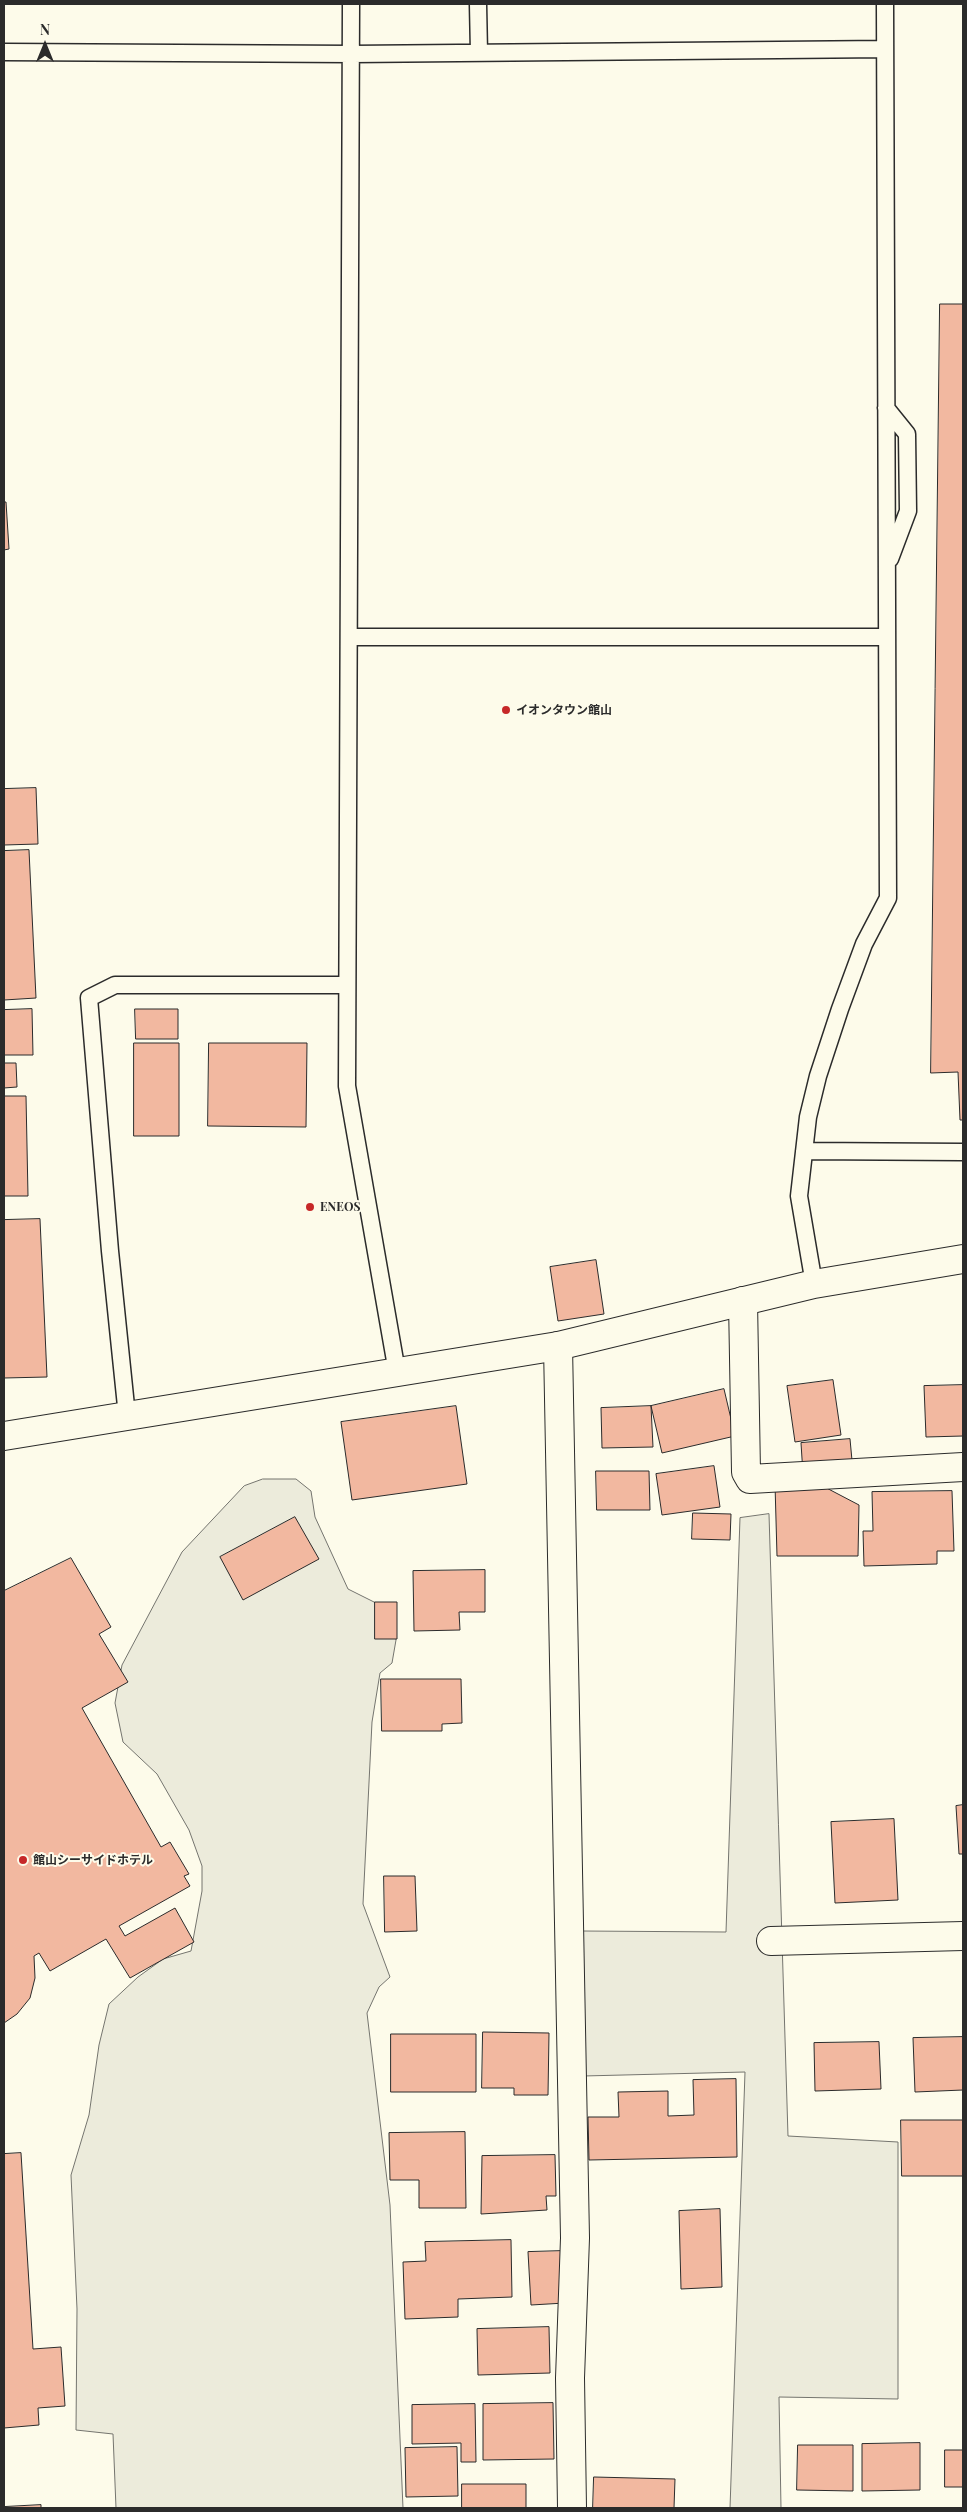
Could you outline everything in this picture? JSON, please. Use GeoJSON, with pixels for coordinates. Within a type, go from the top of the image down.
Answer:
{"type":"FeatureCollection","features":[{"type":"Feature","properties":{"kind":"street"},"geometry":{"type":"LineString","coordinates":[[4,1436],[558,1346],[814,1284],[963,1259]]}},
{"type":"Feature","properties":{"kind":"street"},"geometry":{"type":"LineString","coordinates":[[744,1301],[746,1472],[750,1479],[963,1468]]}},
{"type":"Feature","properties":{"kind":"street"},"geometry":{"type":"LineString","coordinates":[[558,1346],[575,2238],[570,2378],[572,2508]]}},
{"type":"Feature","properties":{"kind":"street"},"geometry":{"type":"LineString","coordinates":[[771,1941],[963,1936]]}},
{"type":"Feature","properties":{"kind":"lane"},"geometry":{"type":"LineString","coordinates":[[351,4],[347,1086],[397,1372]]}},
{"type":"Feature","properties":{"kind":"lane"},"geometry":{"type":"LineString","coordinates":[[478,4],[479,53]]}},
{"type":"Feature","properties":{"kind":"lane"},"geometry":{"type":"LineString","coordinates":[[814,1284],[799,1196],[808,1116],[840,1009],[864,944],[888,898],[887,568],[908,511],[907,434],[886,408],[885,4]]}},
{"type":"Feature","properties":{"kind":"lane"},"geometry":{"type":"LineString","coordinates":[[4,52],[352,54],[885,49]]}},
{"type":"Feature","properties":{"kind":"lane"},"geometry":{"type":"LineString","coordinates":[[349,637],[887,637]]}},
{"type":"Feature","properties":{"kind":"lane"},"geometry":{"type":"LineString","coordinates":[[127,1416],[110,1251],[89,998],[115,985],[347,985]]}},
{"type":"Feature","properties":{"kind":"lane"},"geometry":{"type":"LineString","coordinates":[[804,1151],[963,1152]]}},
{"type":"Feature","properties":{"kind":"shaded area"},"geometry":{"type":"Polygon","coordinates":[[[263,1479],[296,1479],[311,1491],[315,1517],[348,1589],[388,1609],[396,1640],[392,1663],[380,1673],[372,1722],[363,1904],[390,1977],[379,1987],[367,2013],[390,2205],[403,2508],[116,2508],[113,2434],[76,2430],[77,2309],[71,2175],[89,2115],[99,2045],[109,2004],[138,1977],[163,1959],[191,1951],[202,1891],[202,1866],[189,1830],[157,1774],[123,1742],[115,1703],[122,1665],[182,1552],[244,1486],[263,1479]]]}},
{"type":"Feature","properties":{"kind":"shaded area"},"geometry":{"type":"Polygon","coordinates":[[[769,1514],[788,2136],[898,2142],[898,2399],[779,2397],[781,2508],[730,2508],[745,2072],[583,2076],[583,1931],[726,1932],[740,1518],[769,1514]]]}},
{"type":"Feature","properties":{"kind":"building"},"geometry":{"type":"Polygon","coordinates":[[[940,304],[963,304],[963,1120],[960,1120],[958,1072],[931,1073],[940,304]]]}},
{"type":"Feature","properties":{"kind":"building"},"geometry":{"type":"Polygon","coordinates":[[[4,502],[6,502],[9,549],[4,550],[4,502]]]}},
{"type":"Feature","properties":{"kind":"building"},"geometry":{"type":"Polygon","coordinates":[[[36,788],[38,844],[4,845],[4,789],[36,788]]]}},
{"type":"Feature","properties":{"kind":"building"},"geometry":{"type":"Polygon","coordinates":[[[29,850],[36,998],[4,1000],[4,851],[29,850]]]}},
{"type":"Feature","properties":{"kind":"building"},"geometry":{"type":"Polygon","coordinates":[[[32,1009],[33,1055],[4,1055],[4,1010],[32,1009]]]}},
{"type":"Feature","properties":{"kind":"building"},"geometry":{"type":"Polygon","coordinates":[[[135,1009],[178,1009],[178,1039],[136,1039],[135,1009]]]}},
{"type":"Feature","properties":{"kind":"building"},"geometry":{"type":"Polygon","coordinates":[[[134,1043],[179,1043],[179,1136],[134,1136],[134,1043]]]}},
{"type":"Feature","properties":{"kind":"building"},"geometry":{"type":"Polygon","coordinates":[[[209,1043],[307,1043],[306,1127],[208,1126],[209,1043]]]}},
{"type":"Feature","properties":{"kind":"building"},"geometry":{"type":"Polygon","coordinates":[[[4,1063],[16,1063],[17,1087],[4,1088],[4,1063]]]}},
{"type":"Feature","properties":{"kind":"building"},"geometry":{"type":"Polygon","coordinates":[[[4,1096],[26,1096],[28,1196],[4,1196],[4,1096]]]}},
{"type":"Feature","properties":{"kind":"building"},"geometry":{"type":"Polygon","coordinates":[[[40,1219],[47,1377],[4,1378],[4,1220],[40,1219]]]}},
{"type":"Feature","properties":{"kind":"building"},"geometry":{"type":"Polygon","coordinates":[[[596,1260],[604,1314],[558,1321],[550,1267],[596,1260]]]}},
{"type":"Feature","properties":{"kind":"building"},"geometry":{"type":"Polygon","coordinates":[[[833,1380],[841,1435],[795,1442],[787,1386],[833,1380]]]}},
{"type":"Feature","properties":{"kind":"building"},"geometry":{"type":"Polygon","coordinates":[[[963,1385],[963,1436],[926,1437],[924,1386],[963,1385]]]}},
{"type":"Feature","properties":{"kind":"building"},"geometry":{"type":"Polygon","coordinates":[[[724,1389],[735,1436],[662,1453],[651,1406],[724,1389]]]}},
{"type":"Feature","properties":{"kind":"building"},"geometry":{"type":"Polygon","coordinates":[[[456,1406],[467,1484],[352,1500],[341,1422],[456,1406]]]}},
{"type":"Feature","properties":{"kind":"building"},"geometry":{"type":"Polygon","coordinates":[[[651,1406],[653,1447],[602,1448],[601,1408],[651,1406]]]}},
{"type":"Feature","properties":{"kind":"building"},"geometry":{"type":"Polygon","coordinates":[[[850,1439],[853,1471],[803,1474],[801,1443],[850,1439]]]}},
{"type":"Feature","properties":{"kind":"building"},"geometry":{"type":"Polygon","coordinates":[[[714,1466],[720,1507],[662,1515],[656,1474],[714,1466]]]}},
{"type":"Feature","properties":{"kind":"building"},"geometry":{"type":"Polygon","coordinates":[[[596,1471],[649,1471],[650,1510],[597,1510],[596,1471]]]}},
{"type":"Feature","properties":{"kind":"building"},"geometry":{"type":"Polygon","coordinates":[[[817,1483],[859,1505],[858,1556],[777,1556],[775,1484],[817,1483]]]}},
{"type":"Feature","properties":{"kind":"building"},"geometry":{"type":"Polygon","coordinates":[[[952,1491],[954,1551],[937,1551],[937,1564],[864,1566],[863,1531],[873,1531],[872,1492],[952,1491]]]}},
{"type":"Feature","properties":{"kind":"building"},"geometry":{"type":"Polygon","coordinates":[[[693,1513],[731,1514],[730,1540],[692,1539],[693,1513]]]}},
{"type":"Feature","properties":{"kind":"building"},"geometry":{"type":"Polygon","coordinates":[[[295,1517],[319,1559],[243,1600],[220,1557],[295,1517]]]}},
{"type":"Feature","properties":{"kind":"building"},"geometry":{"type":"Polygon","coordinates":[[[71,1558],[111,1627],[99,1634],[128,1682],[82,1708],[161,1847],[170,1842],[189,1874],[184,1876],[190,1886],[119,1926],[125,1936],[175,1908],[194,1942],[130,1978],[106,1939],[50,1971],[39,1953],[34,1956],[35,1978],[30,1998],[17,2014],[4,2023],[4,1591],[71,1558]]]}},
{"type":"Feature","properties":{"kind":"building"},"geometry":{"type":"Polygon","coordinates":[[[485,1570],[485,1612],[459,1612],[460,1630],[414,1631],[413,1571],[485,1570]]]}},
{"type":"Feature","properties":{"kind":"building"},"geometry":{"type":"Polygon","coordinates":[[[375,1602],[397,1602],[397,1639],[375,1639],[375,1602]]]}},
{"type":"Feature","properties":{"kind":"building"},"geometry":{"type":"Polygon","coordinates":[[[381,1679],[461,1679],[462,1723],[442,1724],[442,1731],[382,1731],[381,1679]]]}},
{"type":"Feature","properties":{"kind":"building"},"geometry":{"type":"Polygon","coordinates":[[[963,1805],[963,1854],[959,1854],[956,1806],[963,1805]]]}},
{"type":"Feature","properties":{"kind":"building"},"geometry":{"type":"Polygon","coordinates":[[[894,1819],[898,1900],[835,1903],[831,1822],[894,1819]]]}},
{"type":"Feature","properties":{"kind":"building"},"geometry":{"type":"Polygon","coordinates":[[[384,1876],[415,1876],[417,1931],[385,1932],[384,1876]]]}},
{"type":"Feature","properties":{"kind":"building"},"geometry":{"type":"Polygon","coordinates":[[[483,2032],[549,2033],[548,2095],[514,2095],[514,2088],[482,2088],[483,2032]]]}},
{"type":"Feature","properties":{"kind":"building"},"geometry":{"type":"Polygon","coordinates":[[[391,2034],[476,2034],[476,2092],[391,2092],[391,2034]]]}},
{"type":"Feature","properties":{"kind":"building"},"geometry":{"type":"Polygon","coordinates":[[[963,2037],[963,2090],[915,2092],[913,2038],[963,2037]]]}},
{"type":"Feature","properties":{"kind":"building"},"geometry":{"type":"Polygon","coordinates":[[[879,2042],[881,2089],[815,2091],[814,2043],[879,2042]]]}},
{"type":"Feature","properties":{"kind":"building"},"geometry":{"type":"Polygon","coordinates":[[[736,2079],[737,2157],[589,2160],[588,2117],[619,2117],[618,2092],[668,2091],[668,2116],[694,2115],[693,2080],[736,2079]]]}},
{"type":"Feature","properties":{"kind":"building"},"geometry":{"type":"Polygon","coordinates":[[[901,2120],[963,2120],[963,2176],[902,2176],[901,2120]]]}},
{"type":"Feature","properties":{"kind":"building"},"geometry":{"type":"Polygon","coordinates":[[[465,2132],[466,2208],[419,2208],[419,2180],[390,2180],[389,2133],[465,2132]]]}},
{"type":"Feature","properties":{"kind":"building"},"geometry":{"type":"Polygon","coordinates":[[[21,2153],[33,2349],[61,2347],[65,2406],[38,2408],[39,2425],[4,2428],[4,2154],[21,2153]]]}},
{"type":"Feature","properties":{"kind":"building"},"geometry":{"type":"Polygon","coordinates":[[[555,2155],[556,2196],[546,2196],[547,2210],[481,2214],[482,2156],[555,2155]]]}},
{"type":"Feature","properties":{"kind":"building"},"geometry":{"type":"Polygon","coordinates":[[[720,2209],[722,2287],[681,2289],[679,2211],[720,2209]]]}},
{"type":"Feature","properties":{"kind":"building"},"geometry":{"type":"Polygon","coordinates":[[[511,2240],[512,2297],[458,2299],[458,2317],[405,2319],[403,2262],[426,2261],[425,2242],[511,2240]]]}},
{"type":"Feature","properties":{"kind":"building"},"geometry":{"type":"Polygon","coordinates":[[[562,2251],[565,2303],[531,2305],[528,2252],[562,2251]]]}},
{"type":"Feature","properties":{"kind":"building"},"geometry":{"type":"Polygon","coordinates":[[[549,2327],[550,2373],[478,2375],[477,2329],[549,2327]]]}},
{"type":"Feature","properties":{"kind":"building"},"geometry":{"type":"Polygon","coordinates":[[[553,2403],[554,2459],[483,2460],[483,2404],[553,2403]]]}},
{"type":"Feature","properties":{"kind":"building"},"geometry":{"type":"Polygon","coordinates":[[[475,2404],[476,2462],[461,2462],[461,2443],[412,2444],[412,2405],[475,2404]]]}},
{"type":"Feature","properties":{"kind":"building"},"geometry":{"type":"Polygon","coordinates":[[[920,2443],[920,2490],[862,2491],[862,2444],[920,2443]]]}},
{"type":"Feature","properties":{"kind":"building"},"geometry":{"type":"Polygon","coordinates":[[[798,2445],[853,2445],[853,2491],[797,2490],[798,2445]]]}},
{"type":"Feature","properties":{"kind":"building"},"geometry":{"type":"Polygon","coordinates":[[[457,2447],[458,2496],[406,2497],[405,2448],[457,2447]]]}},
{"type":"Feature","properties":{"kind":"building"},"geometry":{"type":"Polygon","coordinates":[[[945,2450],[963,2450],[963,2487],[945,2487],[945,2450]]]}},
{"type":"Feature","properties":{"kind":"building"},"geometry":{"type":"Polygon","coordinates":[[[594,2477],[675,2479],[674,2508],[593,2508],[594,2477]]]}},
{"type":"Feature","properties":{"kind":"building"},"geometry":{"type":"Polygon","coordinates":[[[462,2484],[526,2484],[526,2508],[462,2508],[462,2484]]]}},
{"type":"Feature","properties":{"kind":"building"},"geometry":{"type":"Polygon","coordinates":[[[41,2505],[41,2508],[4,2508],[4,2507],[41,2505]]]}},
{"type":"Feature","properties":{"kind":"place","name":"イオンタウン館山"},"geometry":{"type":"Point","coordinates":[506,710]}},
{"type":"Feature","properties":{"kind":"place","name":"ENEOS"},"geometry":{"type":"Point","coordinates":[310,1207]}},
{"type":"Feature","properties":{"kind":"place","name":"館山シーサイドホテル"},"geometry":{"type":"Point","coordinates":[23,1860]}}]}
